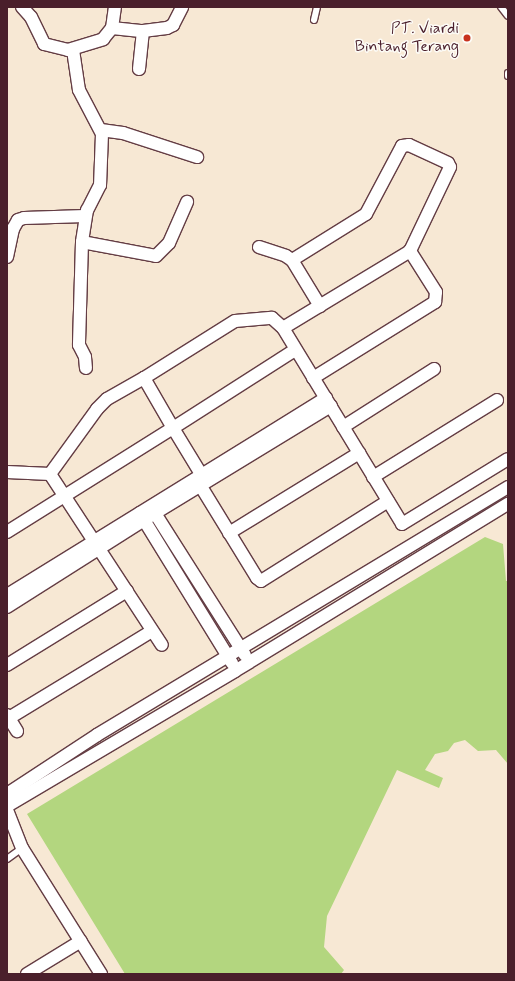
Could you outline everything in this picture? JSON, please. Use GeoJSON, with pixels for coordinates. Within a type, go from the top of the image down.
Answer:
{"type":"FeatureCollection","features":[{"type":"Feature","properties":{"kind":"street"},"geometry":{"type":"LineString","coordinates":[[22,7],[31,17],[44,44],[70,50],[103,39],[112,28],[115,7]]}},
{"type":"Feature","properties":{"kind":"street"},"geometry":{"type":"LineString","coordinates":[[112,28],[143,31],[173,25],[182,7]]}},
{"type":"Feature","properties":{"kind":"street"},"geometry":{"type":"LineString","coordinates":[[140,69],[143,31]]}},
{"type":"Feature","properties":{"kind":"street"},"geometry":{"type":"LineString","coordinates":[[70,50],[79,90],[101,130],[100,185],[85,216],[82,242],[79,346],[85,357],[86,368]]}},
{"type":"Feature","properties":{"kind":"street"},"geometry":{"type":"LineString","coordinates":[[101,130],[123,133],[197,157]]}},
{"type":"Feature","properties":{"kind":"street"},"geometry":{"type":"LineString","coordinates":[[283,328],[410,252],[450,167],[448,163],[405,145],[398,150],[366,214],[292,260]]}},
{"type":"Feature","properties":{"kind":"street"},"geometry":{"type":"LineString","coordinates":[[82,242],[156,256],[169,243],[187,202]]}},
{"type":"Feature","properties":{"kind":"street"},"geometry":{"type":"LineString","coordinates":[[7,257],[13,230],[18,220],[24,218],[85,216]]}},
{"type":"Feature","properties":{"kind":"street"},"geometry":{"type":"LineString","coordinates":[[258,247],[286,256],[292,260],[320,306]]}},
{"type":"Feature","properties":{"kind":"street"},"geometry":{"type":"LineString","coordinates":[[313,378],[435,302],[436,292],[410,252]]}},
{"type":"Feature","properties":{"kind":"street"},"geometry":{"type":"LineString","coordinates":[[50,474],[97,409],[107,399],[144,378],[235,321],[272,318],[283,328],[402,524],[508,459]]}},
{"type":"Feature","properties":{"kind":"street"},"geometry":{"type":"LineString","coordinates":[[7,532],[295,350]]}},
{"type":"Feature","properties":{"kind":"street"},"geometry":{"type":"LineString","coordinates":[[343,427],[434,369]]}},
{"type":"Feature","properties":{"kind":"street"},"geometry":{"type":"LineString","coordinates":[[144,378],[173,428],[229,533],[257,578],[264,580],[388,501]]}},
{"type":"Feature","properties":{"kind":"street"},"geometry":{"type":"LineString","coordinates":[[373,477],[497,400]]}},
{"type":"Feature","properties":{"kind":"street"},"geometry":{"type":"LineString","coordinates":[[7,595],[96,544],[329,402]]}},
{"type":"Feature","properties":{"kind":"street"},"geometry":{"type":"LineString","coordinates":[[229,533],[358,453]]}},
{"type":"Feature","properties":{"kind":"street"},"geometry":{"type":"LineString","coordinates":[[8,470],[50,474]]}},
{"type":"Feature","properties":{"kind":"street"},"geometry":{"type":"LineString","coordinates":[[50,474],[162,645]]}},
{"type":"Feature","properties":{"kind":"street"},"geometry":{"type":"LineString","coordinates":[[7,794],[97,735],[508,487]]}},
{"type":"Feature","properties":{"kind":"street"},"geometry":{"type":"LineString","coordinates":[[7,806],[250,662],[508,504]]}},
{"type":"Feature","properties":{"kind":"street"},"geometry":{"type":"LineString","coordinates":[[153,509],[250,662]]}},
{"type":"Feature","properties":{"kind":"street"},"geometry":{"type":"LineString","coordinates":[[142,516],[229,656],[235,671]]}},
{"type":"Feature","properties":{"kind":"street"},"geometry":{"type":"LineString","coordinates":[[7,607],[96,544]]}},
{"type":"Feature","properties":{"kind":"street"},"geometry":{"type":"LineString","coordinates":[[7,665],[127,591]]}},
{"type":"Feature","properties":{"kind":"street"},"geometry":{"type":"LineString","coordinates":[[17,731],[8,717],[152,631]]}},
{"type":"Feature","properties":{"kind":"street"},"geometry":{"type":"LineString","coordinates":[[7,810],[10,826],[22,848],[81,941],[99,973]]}},
{"type":"Feature","properties":{"kind":"street"},"geometry":{"type":"LineString","coordinates":[[27,974],[81,941]]}},
{"type":"Feature","properties":{"kind":"lane"},"geometry":{"type":"LineString","coordinates":[[314,20],[317,7]]}},
{"type":"Feature","properties":{"kind":"lane"},"geometry":{"type":"LineString","coordinates":[[501,7],[508,16]]}},
{"type":"Feature","properties":{"kind":"lane"},"geometry":{"type":"LineString","coordinates":[[7,859],[22,848]]}},
{"type":"Feature","properties":{"kind":"green space"},"geometry":{"type":"Polygon","coordinates":[[[485,537],[503,544],[506,581],[508,581],[508,764],[496,750],[478,751],[465,740],[454,743],[448,751],[435,754],[425,770],[443,778],[439,788],[397,770],[327,916],[324,947],[344,970],[341,974],[125,974],[27,814],[485,537]]]}},
{"type":"Feature","properties":{"kind":"place","name":"PT. Viardi Bintang Terang"},"geometry":{"type":"Point","coordinates":[467,38]}}]}
